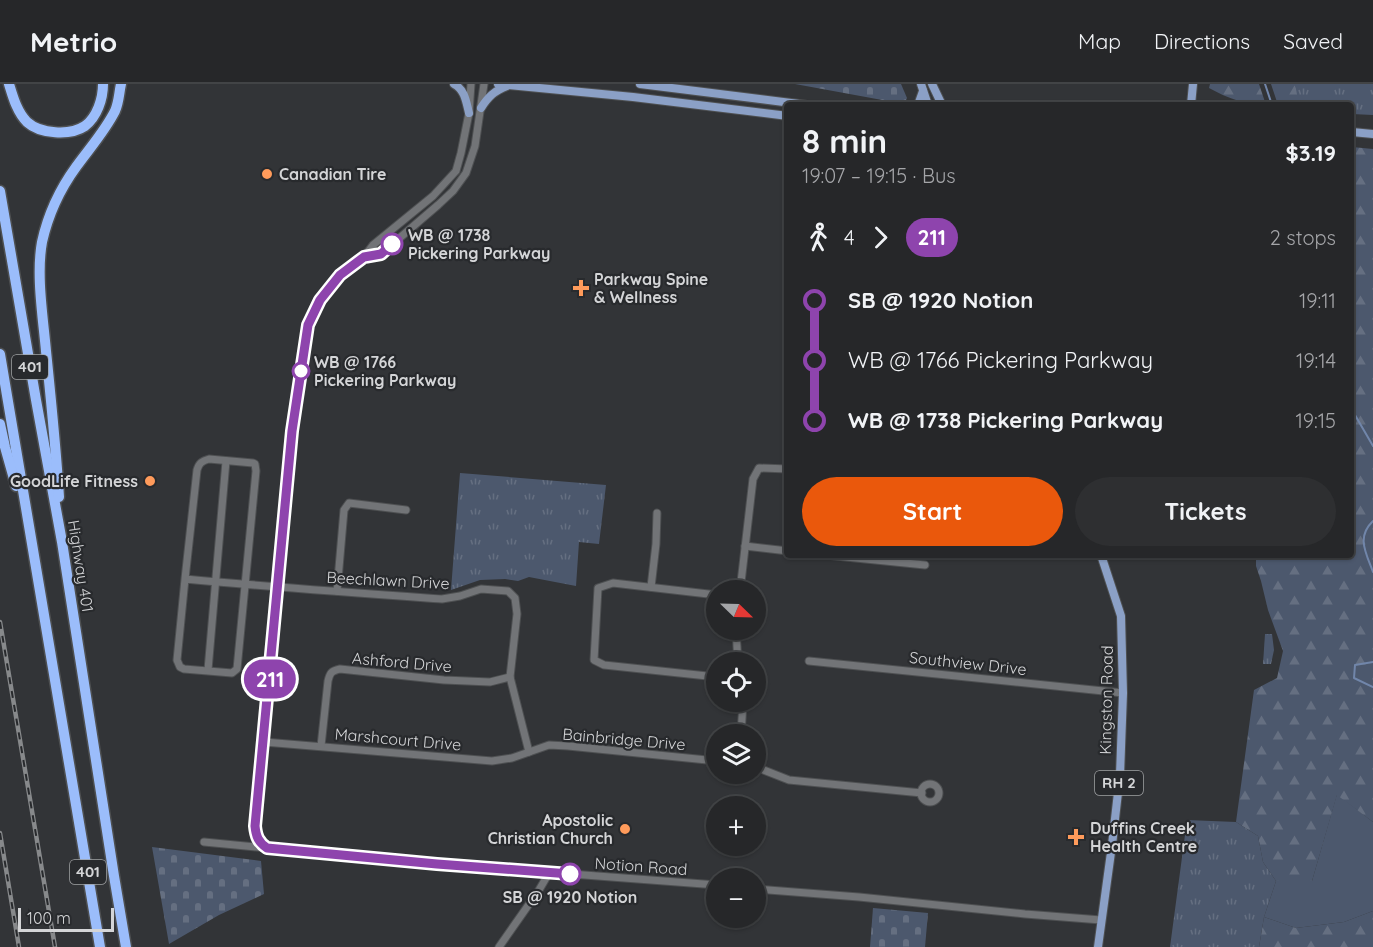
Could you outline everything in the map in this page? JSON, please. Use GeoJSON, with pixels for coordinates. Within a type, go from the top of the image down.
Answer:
{"type":"FeatureCollection","features":[{"type":"Feature","properties":{"kind":"highway"},"geometry":{"type":"LineString","coordinates":[[9,84],[16,106],[27,122],[37,129],[66,132],[84,126],[95,114],[101,100],[103,84]]}},
{"type":"Feature","properties":{"kind":"highway"},"geometry":{"type":"LineString","coordinates":[[62,542],[57,450],[41,305],[42,241],[53,207],[62,189],[114,112],[121,84]]}},
{"type":"Feature","properties":{"kind":"highway","name":"Highway 401"},"geometry":{"type":"LineString","coordinates":[[0,191],[62,542],[126,947]]}},
{"type":"Feature","properties":{"kind":"highway","name":"401"},"geometry":{"type":"LineString","coordinates":[[0,354],[100,947]]}},
{"type":"Feature","properties":{"kind":"highway"},"geometry":{"type":"LineString","coordinates":[[0,424],[31,535]]}},
{"type":"Feature","properties":{"kind":"main road"},"geometry":{"type":"LineString","coordinates":[[454,84],[465,94],[469,113]]}},
{"type":"Feature","properties":{"kind":"main road"},"geometry":{"type":"LineString","coordinates":[[498,84],[633,97],[784,116]]}},
{"type":"Feature","properties":{"kind":"main road"},"geometry":{"type":"LineString","coordinates":[[633,97],[637,84],[784,102]]}},
{"type":"Feature","properties":{"kind":"main road"},"geometry":{"type":"LineString","coordinates":[[932,84],[941,102]]}},
{"type":"Feature","properties":{"kind":"main road"},"geometry":{"type":"LineString","coordinates":[[1191,102],[1193,84]]}},
{"type":"Feature","properties":{"kind":"main road"},"geometry":{"type":"LineString","coordinates":[[481,108],[496,90],[509,86]]}},
{"type":"Feature","properties":{"kind":"main road"},"geometry":{"type":"LineString","coordinates":[[919,102],[922,87]]}},
{"type":"Feature","properties":{"kind":"main road"},"geometry":{"type":"LineString","coordinates":[[922,87],[927,102]]}},
{"type":"Feature","properties":{"kind":"main road"},"geometry":{"type":"LineString","coordinates":[[1354,132],[1373,134]]}},
{"type":"Feature","properties":{"kind":"main road","name":"Kingston Road"},"geometry":{"type":"LineString","coordinates":[[1101,920],[1120,775],[1123,693],[1121,616],[1102,558]]}},
{"type":"Feature","properties":{"kind":"main road","name":"RH 2"},"geometry":{"type":"LineString","coordinates":[[1098,947],[1101,920]]}},
{"type":"Feature","properties":{"kind":"street"},"geometry":{"type":"LineString","coordinates":[[266,848],[256,836],[255,826],[292,431],[308,325],[320,300],[340,275],[364,257],[373,245],[433,196],[456,171],[469,113],[471,84]]}},
{"type":"Feature","properties":{"kind":"street"},"geometry":{"type":"LineString","coordinates":[[364,257],[381,254],[438,206],[466,173],[475,146],[484,84]]}},
{"type":"Feature","properties":{"kind":"street"},"geometry":{"type":"LineString","coordinates":[[408,217],[415,224]]}},
{"type":"Feature","properties":{"kind":"street"},"geometry":{"type":"LineString","coordinates":[[209,459],[255,464],[237,669],[232,673],[180,667],[177,660],[185,579],[199,465],[209,459]]}},
{"type":"Feature","properties":{"kind":"street"},"geometry":{"type":"LineString","coordinates":[[208,670],[226,461]]}},
{"type":"Feature","properties":{"kind":"street"},"geometry":{"type":"LineString","coordinates":[[741,580],[753,479],[759,468],[784,469]]}},
{"type":"Feature","properties":{"kind":"street"},"geometry":{"type":"LineString","coordinates":[[337,591],[344,510],[349,503],[406,510]]}},
{"type":"Feature","properties":{"kind":"street"},"geometry":{"type":"LineString","coordinates":[[651,587],[657,513]]}},
{"type":"Feature","properties":{"kind":"street"},"geometry":{"type":"LineString","coordinates":[[745,546],[784,551]]}},
{"type":"Feature","properties":{"kind":"street"},"geometry":{"type":"LineString","coordinates":[[853,558],[925,566]]}},
{"type":"Feature","properties":{"kind":"street","name":"Beechlawn Drive"},"geometry":{"type":"LineString","coordinates":[[185,579],[442,599],[481,590],[508,591],[515,598],[516,614],[510,677],[529,752]]}},
{"type":"Feature","properties":{"kind":"street"},"geometry":{"type":"LineString","coordinates":[[706,594],[613,584],[598,588],[594,660],[604,665],[706,676]]}},
{"type":"Feature","properties":{"kind":"street","name":"Southview Drive"},"geometry":{"type":"LineString","coordinates":[[809,661],[1123,693]]}},
{"type":"Feature","properties":{"kind":"street","name":"Ashford Drive"},"geometry":{"type":"LineString","coordinates":[[321,746],[328,681],[333,670],[490,682],[510,677]]}},
{"type":"Feature","properties":{"kind":"street","name":"Marshcourt Drive"},"geometry":{"type":"LineString","coordinates":[[264,742],[492,761],[512,758],[529,752]]}},
{"type":"Feature","properties":{"kind":"street","name":"Bainbridge Drive"},"geometry":{"type":"LineString","coordinates":[[529,752],[549,746],[568,746],[706,760]]}},
{"type":"Feature","properties":{"kind":"street"},"geometry":{"type":"LineString","coordinates":[[766,771],[789,780],[921,793]]}},
{"type":"Feature","properties":{"kind":"street","name":"Notion Road"},"geometry":{"type":"LineString","coordinates":[[204,842],[437,864],[706,884]]}},
{"type":"Feature","properties":{"kind":"street"},"geometry":{"type":"LineString","coordinates":[[500,947],[549,873]]}},
{"type":"Feature","properties":{"kind":"street"},"geometry":{"type":"LineString","coordinates":[[766,890],[1101,920]]}},
{"type":"Feature","properties":{"kind":"green space"},"geometry":{"type":"Polygon","coordinates":[[[795,84],[901,84],[907,98],[905,102],[893,102],[795,84]]]}},
{"type":"Feature","properties":{"kind":"green space"},"geometry":{"type":"Polygon","coordinates":[[[1210,84],[1259,84],[1265,102],[1244,102],[1209,88],[1210,84]]]}},
{"type":"Feature","properties":{"kind":"green space"},"geometry":{"type":"Polygon","coordinates":[[[1271,84],[1306,84],[1313,102],[1277,102],[1271,84]]]}},
{"type":"Feature","properties":{"kind":"green space"},"geometry":{"type":"Polygon","coordinates":[[[1295,84],[1373,84],[1373,115],[1354,114],[1354,102],[1298,102],[1295,84]]]}},
{"type":"Feature","properties":{"kind":"green space"},"geometry":{"type":"Polygon","coordinates":[[[1354,147],[1373,149],[1373,822],[1337,795],[1312,881],[1276,881],[1263,862],[1258,836],[1236,822],[1254,690],[1277,678],[1283,651],[1268,610],[1256,558],[1354,558],[1354,147]]]}},
{"type":"Feature","properties":{"kind":"green space"},"geometry":{"type":"Polygon","coordinates":[[[460,473],[606,485],[599,544],[579,542],[576,586],[529,577],[518,581],[480,580],[451,590],[460,473]]]}},
{"type":"Feature","properties":{"kind":"green space"},"geometry":{"type":"Polygon","coordinates":[[[1265,634],[1272,634],[1274,650],[1271,664],[1263,664],[1265,634]]]}},
{"type":"Feature","properties":{"kind":"green space"},"geometry":{"type":"Polygon","coordinates":[[[1337,794],[1373,822],[1373,911],[1344,922],[1296,928],[1264,917],[1276,881],[1312,881],[1337,794]]]}},
{"type":"Feature","properties":{"kind":"green space"},"geometry":{"type":"Polygon","coordinates":[[[1187,820],[1236,822],[1258,836],[1263,862],[1276,881],[1264,917],[1259,947],[1170,947],[1187,820]]]}},
{"type":"Feature","properties":{"kind":"green space"},"geometry":{"type":"Polygon","coordinates":[[[152,847],[261,861],[264,894],[219,915],[169,944],[152,847]]]}},
{"type":"Feature","properties":{"kind":"green space"},"geometry":{"type":"Polygon","coordinates":[[[873,908],[928,913],[925,947],[870,947],[873,908]]]}},
{"type":"Feature","properties":{"kind":"green space"},"geometry":{"type":"Polygon","coordinates":[[[1373,911],[1373,947],[1259,947],[1264,917],[1296,928],[1344,922],[1373,911]]]}},
{"type":"Feature","properties":{"kind":"waterway"},"geometry":{"type":"LineString","coordinates":[[1265,84],[1271,102]]}},
{"type":"Feature","properties":{"kind":"waterway"},"geometry":{"type":"LineString","coordinates":[[1354,412],[1373,446]]}},
{"type":"Feature","properties":{"kind":"waterway"},"geometry":{"type":"LineString","coordinates":[[1373,521],[1364,539],[1365,552],[1373,572]]}},
{"type":"Feature","properties":{"kind":"waterway"},"geometry":{"type":"LineString","coordinates":[[1373,662],[1355,665],[1354,678],[1373,687]]}},
{"type":"Feature","properties":{"kind":"railway"},"geometry":{"type":"LineString","coordinates":[[0,622],[55,947]]}},
{"type":"Feature","properties":{"kind":"railway"},"geometry":{"type":"LineString","coordinates":[[0,833],[19,947]]}},
{"type":"Feature","properties":{"kind":"bus line","name":"211"},"geometry":{"type":"LineString","coordinates":[[392,244],[381,254],[364,257],[340,275],[320,300],[308,325],[291,445],[255,826],[256,836],[266,848],[570,874]]}},
{"type":"Feature","properties":{"kind":"place","name":"Canadian Tire"},"geometry":{"type":"Point","coordinates":[267,174]}},
{"type":"Feature","properties":{"kind":"place","name":"WB @ 1738 Pickering Parkway"},"geometry":{"type":"Point","coordinates":[392,244]}},
{"type":"Feature","properties":{"kind":"place","name":"Parkway Spine & Wellness"},"geometry":{"type":"Point","coordinates":[581,288]}},
{"type":"Feature","properties":{"kind":"place","name":"WB @ 1766 Pickering Parkway"},"geometry":{"type":"Point","coordinates":[301,371]}},
{"type":"Feature","properties":{"kind":"place","name":"GoodLife Fitness"},"geometry":{"type":"Point","coordinates":[150,481]}},
{"type":"Feature","properties":{"kind":"place","name":"Apostolic Christian Church"},"geometry":{"type":"Point","coordinates":[625,829]}},
{"type":"Feature","properties":{"kind":"place","name":"Duffins Creek Health Centre"},"geometry":{"type":"Point","coordinates":[1076,837]}},
{"type":"Feature","properties":{"kind":"place","name":"SB @ 1920 Notion"},"geometry":{"type":"Point","coordinates":[570,874]}}]}
